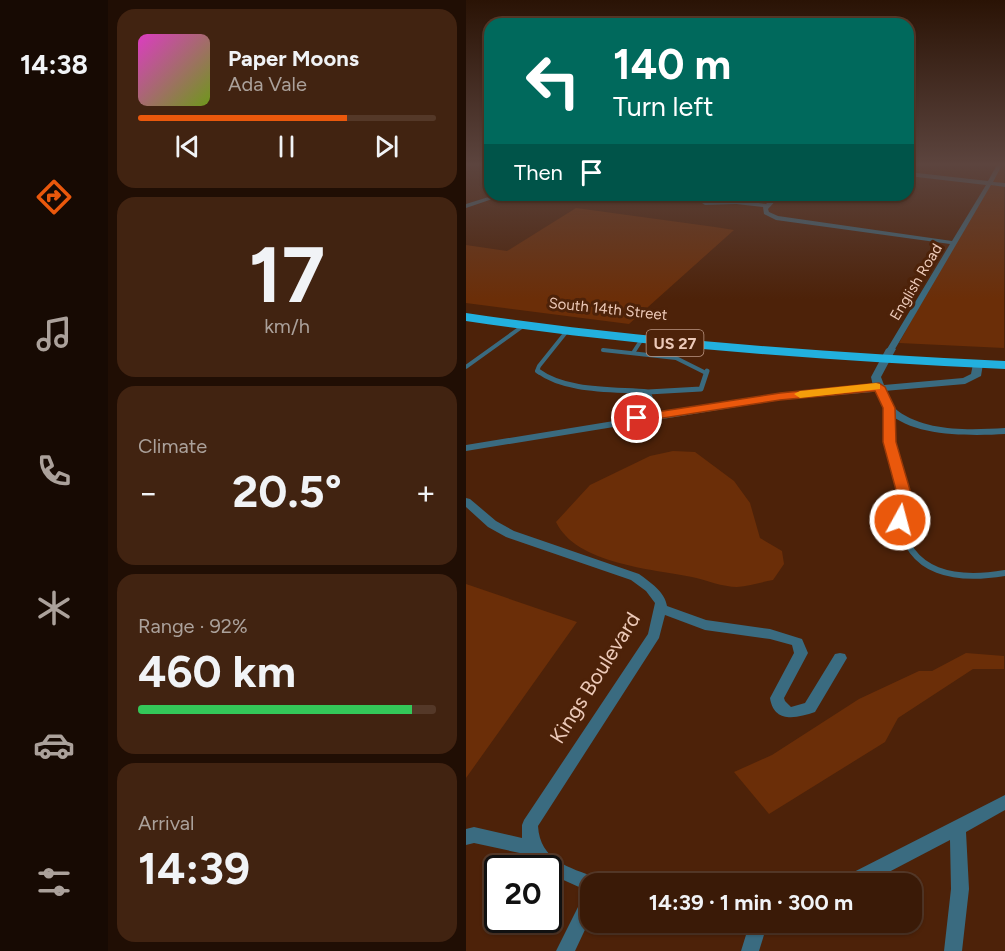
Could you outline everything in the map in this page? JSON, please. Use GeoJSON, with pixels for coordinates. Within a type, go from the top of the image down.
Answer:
{"type":"FeatureCollection","features":[{"type":"Feature","properties":{"kind":"highway","name":"South 14th Street"},"geometry":{"type":"LineString","coordinates":[[466,310],[888,354]]}},
{"type":"Feature","properties":{"kind":"highway","name":"South 14th Street"},"geometry":{"type":"LineString","coordinates":[[466,317],[523,326],[642,339],[888,354]]}},
{"type":"Feature","properties":{"kind":"highway","name":"US 27"},"geometry":{"type":"LineString","coordinates":[[888,354],[1004,354]]}},
{"type":"Feature","properties":{"kind":"highway","name":"US 27"},"geometry":{"type":"LineString","coordinates":[[888,354],[1004,365]]}},
{"type":"Feature","properties":{"kind":"street"},"geometry":{"type":"LineString","coordinates":[[765,209],[764,212],[776,219],[955,243]]}},
{"type":"Feature","properties":{"kind":"street","name":"English Road"},"geometry":{"type":"LineString","coordinates":[[888,354],[975,209]]}},
{"type":"Feature","properties":{"kind":"street"},"geometry":{"type":"LineString","coordinates":[[888,354],[876,376],[889,408],[910,421],[945,430],[1004,431]]}},
{"type":"Feature","properties":{"kind":"street"},"geometry":{"type":"LineString","coordinates":[[466,448],[657,415],[780,397],[965,381],[976,376],[978,364]]}},
{"type":"Feature","properties":{"kind":"street","name":"Kings Boulevard"},"geometry":{"type":"LineString","coordinates":[[466,501],[480,515],[510,534],[634,577],[658,596],[662,609],[654,635],[539,807],[530,825],[533,848]]}},
{"type":"Feature","properties":{"kind":"street"},"geometry":{"type":"LineString","coordinates":[[662,609],[705,624],[770,634],[797,642],[801,653],[776,698],[778,704],[789,713],[810,708],[840,657]]}},
{"type":"Feature","properties":{"kind":"street"},"geometry":{"type":"LineString","coordinates":[[870,873],[1004,802]]}},
{"type":"Feature","properties":{"kind":"street"},"geometry":{"type":"LineString","coordinates":[[954,951],[960,889],[958,828]]}},
{"type":"Feature","properties":{"kind":"street"},"geometry":{"type":"LineString","coordinates":[[466,837],[474,836],[533,848],[539,859],[549,867],[580,880]]}},
{"type":"Feature","properties":{"kind":"street"},"geometry":{"type":"LineString","coordinates":[[565,951],[580,921]]}},
{"type":"Feature","properties":{"kind":"street"},"geometry":{"type":"LineString","coordinates":[[750,951],[756,933]]}},
{"type":"Feature","properties":{"kind":"lane"},"geometry":{"type":"LineString","coordinates":[[466,367],[523,326]]}},
{"type":"Feature","properties":{"kind":"lane"},"geometry":{"type":"LineString","coordinates":[[567,331],[539,366],[537,371],[541,376],[571,384],[648,392],[701,389],[707,371],[676,358],[603,350]]}},
{"type":"Feature","properties":{"kind":"lane"},"geometry":{"type":"LineString","coordinates":[[632,353],[642,339]]}},
{"type":"Feature","properties":{"kind":"lane"},"geometry":{"type":"LineString","coordinates":[[648,392],[657,415]]}},
{"type":"Feature","properties":{"kind":"lane"},"geometry":{"type":"LineString","coordinates":[[889,408],[890,442],[903,490],[900,520],[907,548],[924,566],[953,573],[987,576],[1004,573]]}},
{"type":"Feature","properties":{"kind":"shaded area"},"geometry":{"type":"Polygon","coordinates":[[[574,209],[734,230],[629,324],[466,303],[466,245],[507,251],[574,209]]]}},
{"type":"Feature","properties":{"kind":"shaded area"},"geometry":{"type":"Polygon","coordinates":[[[973,209],[1004,209],[1004,348],[899,343],[973,209]]]}},
{"type":"Feature","properties":{"kind":"shaded area"},"geometry":{"type":"Polygon","coordinates":[[[673,451],[695,452],[734,481],[750,503],[760,538],[782,551],[784,564],[773,580],[732,587],[616,562],[580,547],[566,536],[556,522],[590,485],[650,456],[673,451]]]}},
{"type":"Feature","properties":{"kind":"shaded area"},"geometry":{"type":"Polygon","coordinates":[[[466,584],[577,622],[466,778],[466,584]]]}},
{"type":"Feature","properties":{"kind":"shaded area"},"geometry":{"type":"Polygon","coordinates":[[[966,653],[1004,656],[1004,669],[973,669],[898,718],[885,742],[769,814],[734,772],[772,755],[859,699],[919,671],[932,671],[966,653]]]}},
{"type":"Feature","properties":{"kind":"slow traffic"},"geometry":{"type":"LineString","coordinates":[[800,394],[876,387]]}},
{"type":"Feature","properties":{"kind":"route"},"geometry":{"type":"LineString","coordinates":[[637,418],[780,397],[879,387],[889,408],[890,442],[903,490],[900,520]]}}]}
